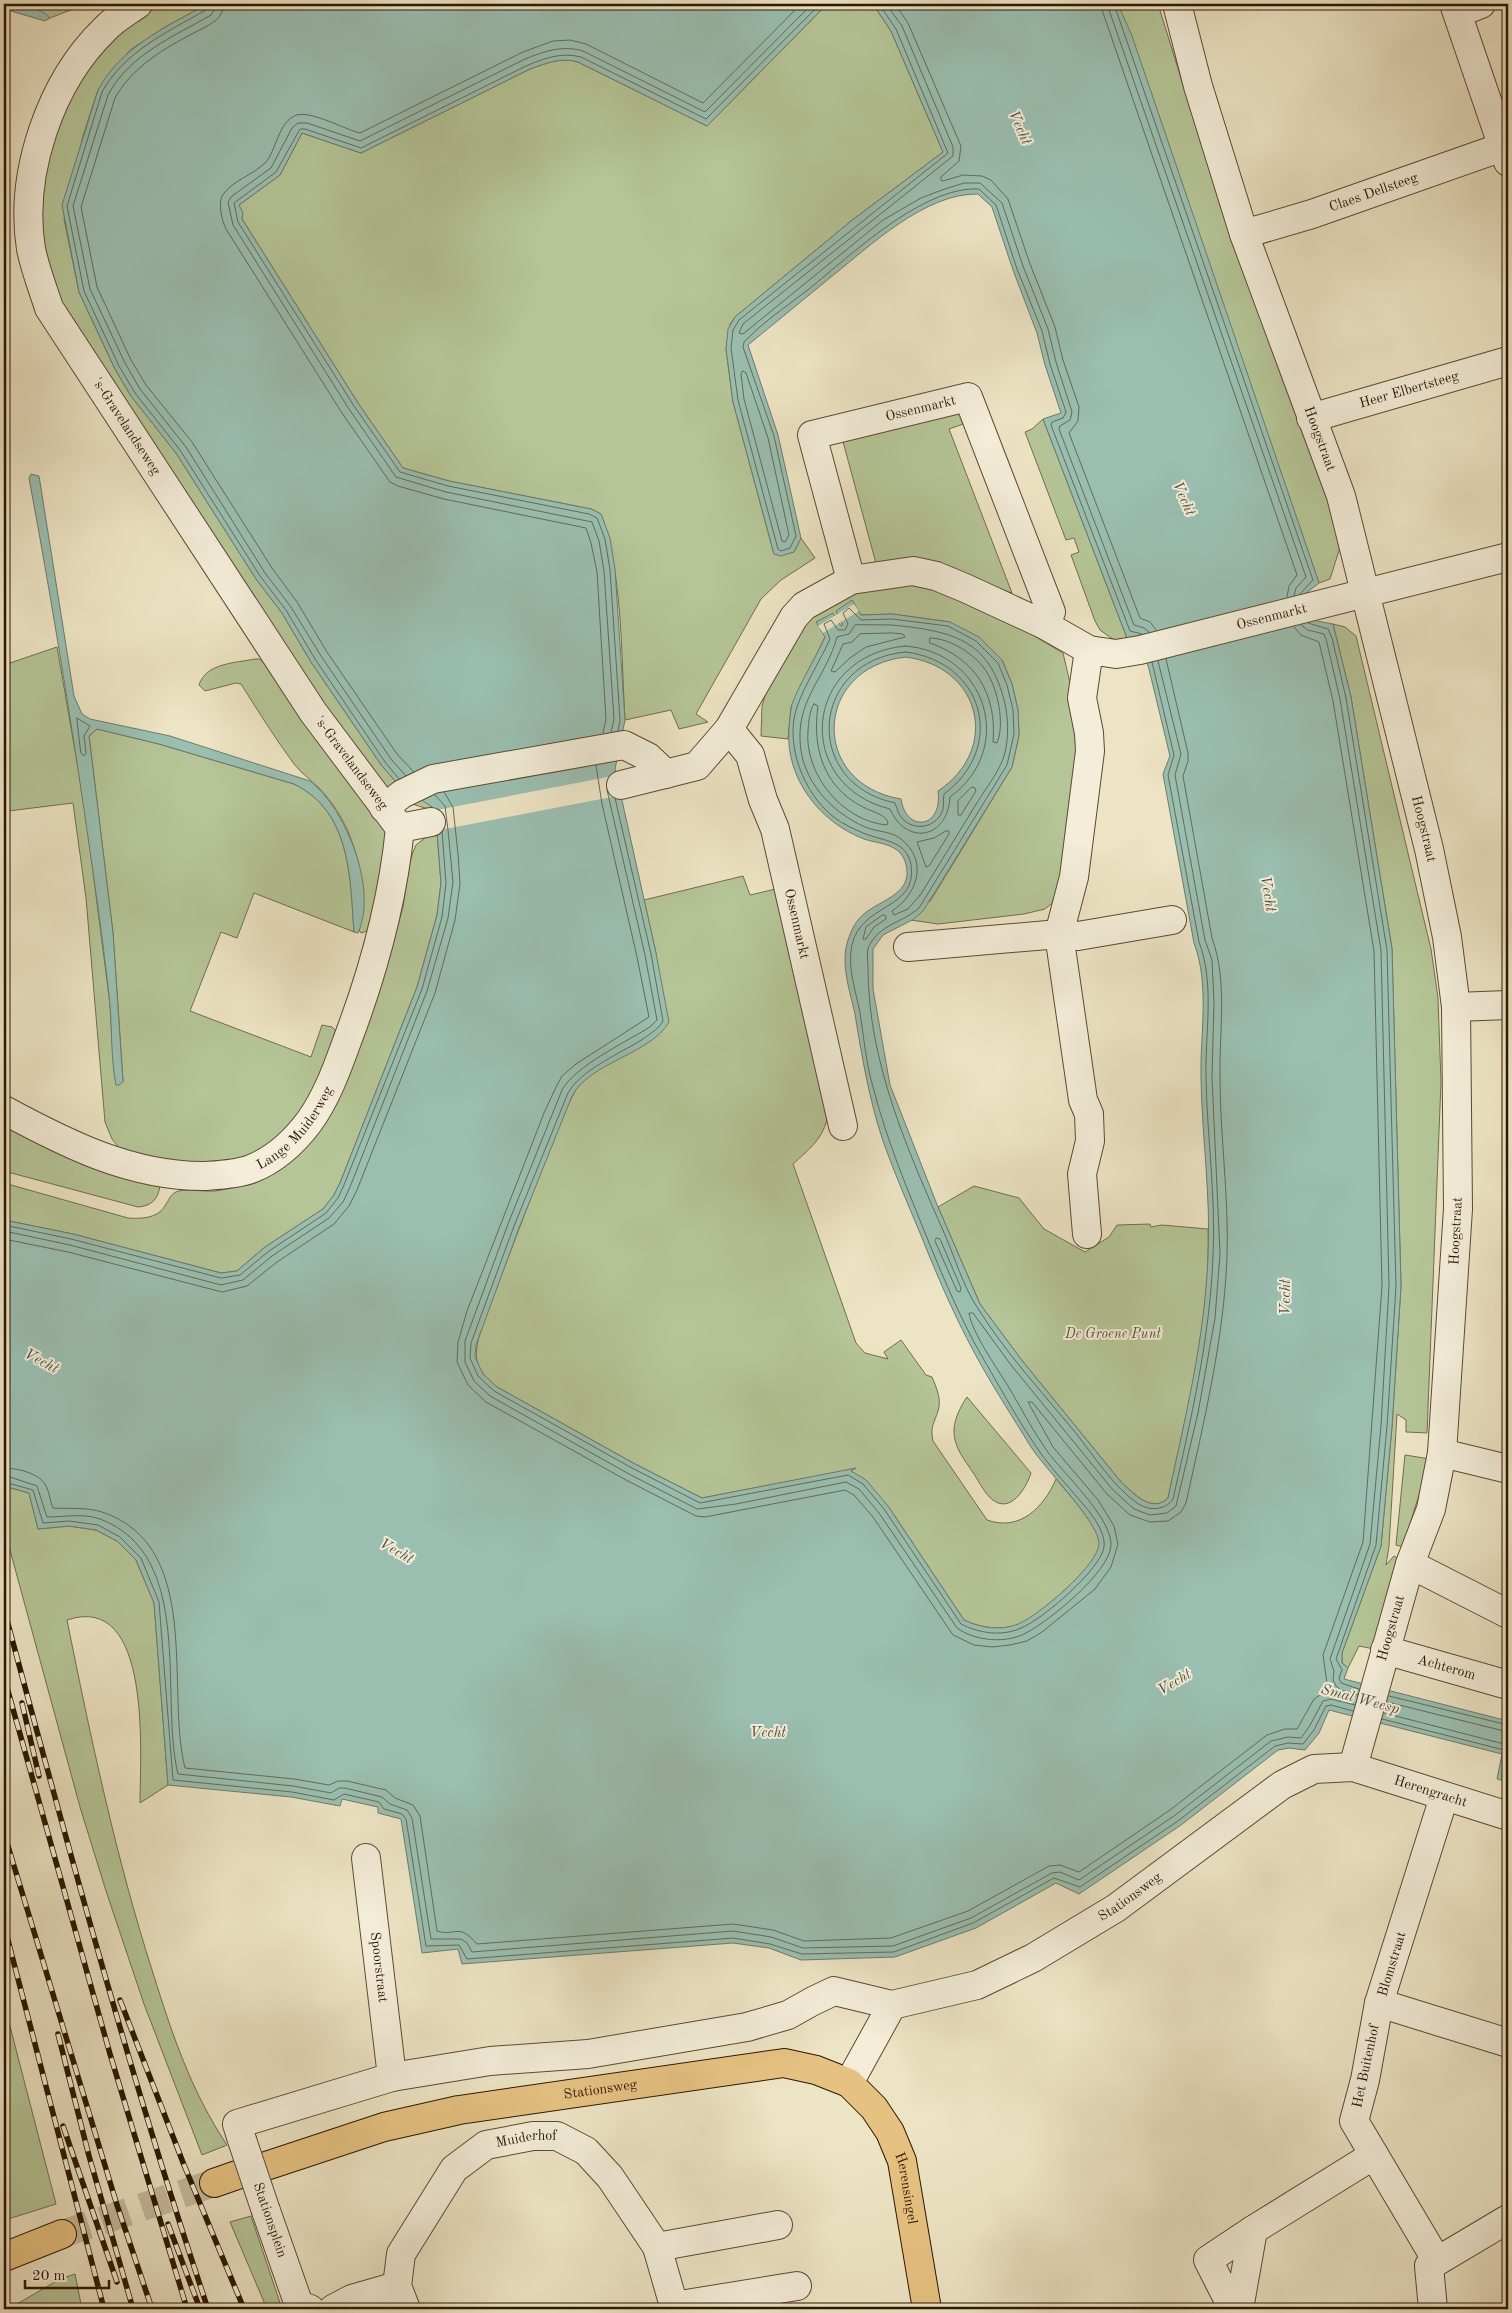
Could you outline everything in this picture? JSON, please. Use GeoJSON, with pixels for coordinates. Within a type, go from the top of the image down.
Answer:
{"type":"FeatureCollection","features":[{"type":"Feature","properties":{"kind":"main road","name":"Stationsweg"},"geometry":{"type":"LineString","coordinates":[[266,2166],[384,2127],[459,2110],[784,2063],[816,2070],[849,2083]]}},
{"type":"Feature","properties":{"kind":"main road","name":"Herensingel"},"geometry":{"type":"LineString","coordinates":[[849,2083],[874,2108],[890,2132],[902,2161],[927,2309]]}},
{"type":"Feature","properties":{"kind":"main road"},"geometry":{"type":"LineString","coordinates":[[4,2257],[62,2234]]}},
{"type":"Feature","properties":{"kind":"street","name":"'s-Gravelandseweg"},"geometry":{"type":"LineString","coordinates":[[138,4],[105,29],[69,73],[50,113],[35,154],[29,214],[31,250],[49,308],[302,696],[395,810]]}},
{"type":"Feature","properties":{"kind":"street","name":"Hoogstraat"},"geometry":{"type":"LineString","coordinates":[[1176,4],[1198,86],[1244,234],[1341,496],[1430,849],[1447,936],[1456,1006],[1458,1209],[1442,1453],[1431,1508],[1410,1564],[1376,1679],[1353,1767]]}},
{"type":"Feature","properties":{"kind":"street"},"geometry":{"type":"LineString","coordinates":[[1464,7],[1506,151]]}},
{"type":"Feature","properties":{"kind":"street","name":"Claes Dellsteeg"},"geometry":{"type":"LineString","coordinates":[[1244,234],[1506,151]]}},
{"type":"Feature","properties":{"kind":"street","name":"Heer Elbertsteeg"},"geometry":{"type":"LineString","coordinates":[[1311,418],[1508,361]]}},
{"type":"Feature","properties":{"kind":"street","name":"Ossenmarkt"},"geometry":{"type":"LineString","coordinates":[[851,580],[812,435],[968,397],[1051,612],[1045,625]]}},
{"type":"Feature","properties":{"kind":"street","name":"Ossenmarkt"},"geometry":{"type":"LineString","coordinates":[[621,785],[697,766],[729,729],[794,618],[804,606],[851,580],[913,571],[936,576],[1045,625],[1089,650],[1116,654],[1140,650],[1508,557]]}},
{"type":"Feature","properties":{"kind":"street"},"geometry":{"type":"LineString","coordinates":[[1087,1234],[1082,1174],[1090,1141],[1089,1114],[1083,1100],[1059,934],[1074,877],[1090,751],[1090,733],[1082,698],[1089,650]]}},
{"type":"Feature","properties":{"kind":"street","name":"Ossenmarkt"},"geometry":{"type":"LineString","coordinates":[[729,729],[750,755],[763,800],[775,829],[843,1126]]}},
{"type":"Feature","properties":{"kind":"street"},"geometry":{"type":"LineString","coordinates":[[395,810],[433,778],[624,745],[648,757],[666,774]]}},
{"type":"Feature","properties":{"kind":"street"},"geometry":{"type":"LineString","coordinates":[[395,810],[430,822]]}},
{"type":"Feature","properties":{"kind":"street","name":"Lange Muiderweg"},"geometry":{"type":"LineString","coordinates":[[4,1110],[98,1156],[124,1164],[171,1174],[217,1175],[249,1170],[273,1158],[309,1122],[323,1099],[337,1068],[380,945],[397,862],[395,810]]}},
{"type":"Feature","properties":{"kind":"street"},"geometry":{"type":"LineString","coordinates":[[908,947],[1059,934],[1078,936],[1172,920]]}},
{"type":"Feature","properties":{"kind":"street"},"geometry":{"type":"LineString","coordinates":[[1456,1006],[1508,1005]]}},
{"type":"Feature","properties":{"kind":"street"},"geometry":{"type":"LineString","coordinates":[[1442,1453],[1508,1468]]}},
{"type":"Feature","properties":{"kind":"street"},"geometry":{"type":"LineString","coordinates":[[1410,1564],[1508,1614]]}},
{"type":"Feature","properties":{"kind":"street","name":"Achterom"},"geometry":{"type":"LineString","coordinates":[[1385,1650],[1508,1685]]}},
{"type":"Feature","properties":{"kind":"street","name":"Herengracht"},"geometry":{"type":"LineString","coordinates":[[1353,1767],[1508,1816]]}},
{"type":"Feature","properties":{"kind":"street","name":"Stationsweg"},"geometry":{"type":"LineString","coordinates":[[240,2132],[392,2077],[490,2061],[588,2054],[747,2027],[788,2015],[812,2001],[834,1992],[892,2005],[977,1985],[1033,1958],[1116,1908],[1282,1785],[1314,1769],[1353,1767]]}},
{"type":"Feature","properties":{"kind":"street","name":"Blomstraat"},"geometry":{"type":"LineString","coordinates":[[1444,1797],[1379,2003],[1508,2043]]}},
{"type":"Feature","properties":{"kind":"street","name":"Spoorstraat"},"geometry":{"type":"LineString","coordinates":[[366,1858],[392,2077]]}},
{"type":"Feature","properties":{"kind":"street","name":"Het Buitenhof"},"geometry":{"type":"LineString","coordinates":[[1379,2003],[1365,2080],[1354,2121],[1437,2261]]}},
{"type":"Feature","properties":{"kind":"street"},"geometry":{"type":"LineString","coordinates":[[849,2083],[892,2005]]}},
{"type":"Feature","properties":{"kind":"street","name":"Stationsplein"},"geometry":{"type":"LineString","coordinates":[[240,2132],[299,2305],[310,2309]]}},
{"type":"Feature","properties":{"kind":"street","name":"Muiderhof"},"geometry":{"type":"LineString","coordinates":[[401,2297],[401,2254],[454,2169],[486,2145],[534,2136],[557,2136],[586,2151],[610,2178],[656,2247],[674,2306],[797,2286]]}},
{"type":"Feature","properties":{"kind":"street"},"geometry":{"type":"LineString","coordinates":[[1233,2309],[1208,2260],[1374,2154]]}},
{"type":"Feature","properties":{"kind":"street"},"geometry":{"type":"LineString","coordinates":[[1433,2309],[1429,2266],[1508,2219]]}},
{"type":"Feature","properties":{"kind":"street"},"geometry":{"type":"LineString","coordinates":[[656,2247],[778,2225]]}},
{"type":"Feature","properties":{"kind":"street"},"geometry":{"type":"LineString","coordinates":[[1240,2309],[1253,2230]]}},
{"type":"Feature","properties":{"kind":"street"},"geometry":{"type":"LineString","coordinates":[[333,2309],[352,2299],[401,2297]]}},
{"type":"Feature","properties":{"kind":"green space"},"geometry":{"type":"Polygon","coordinates":[[[4,4],[86,4],[50,18],[4,4]]]}},
{"type":"Feature","properties":{"kind":"green space"},"geometry":{"type":"Polygon","coordinates":[[[156,4],[208,4],[165,27],[130,50],[98,90],[83,136],[64,219],[79,292],[115,369],[131,396],[176,453],[256,579],[282,613],[311,662],[382,766],[397,783],[425,801],[434,810],[398,797],[382,784],[357,756],[73,329],[50,276],[45,259],[41,228],[40,196],[44,163],[53,131],[67,100],[85,70],[106,44],[130,21],[156,4]]]}},
{"type":"Feature","properties":{"kind":"green space"},"geometry":{"type":"Polygon","coordinates":[[[827,4],[873,4],[891,31],[943,152],[851,221],[735,317],[730,324],[726,349],[733,402],[774,554],[794,552],[801,538],[815,558],[781,580],[761,599],[696,714],[708,722],[679,729],[671,710],[625,720],[617,589],[608,538],[601,514],[591,509],[449,481],[403,468],[358,403],[242,219],[239,205],[280,175],[302,133],[361,153],[530,69],[554,61],[578,62],[707,126],[827,4]]]}},
{"type":"Feature","properties":{"kind":"green space"},"geometry":{"type":"Polygon","coordinates":[[[1118,4],[1158,4],[1203,149],[1343,538],[1330,579],[1319,583],[1118,4]]]}},
{"type":"Feature","properties":{"kind":"green space"},"geometry":{"type":"Polygon","coordinates":[[[963,408],[966,423],[949,429],[1012,593],[947,571],[877,567],[842,438],[963,408]]]}},
{"type":"Feature","properties":{"kind":"green space"},"geometry":{"type":"Polygon","coordinates":[[[1043,419],[1127,638],[1114,640],[1100,630],[1095,621],[1071,555],[1079,552],[1074,538],[1066,540],[1025,432],[1032,429],[1043,419]]]}},
{"type":"Feature","properties":{"kind":"green space"},"geometry":{"type":"Polygon","coordinates":[[[901,583],[938,587],[1021,628],[1063,653],[1081,730],[1057,899],[1045,909],[1024,914],[938,924],[911,920],[931,900],[1012,767],[1019,735],[1018,710],[1012,684],[1002,660],[950,622],[892,614],[861,615],[852,600],[844,625],[825,637],[791,707],[788,739],[761,736],[762,706],[769,682],[785,652],[809,620],[833,602],[853,593],[901,583]]]}},
{"type":"Feature","properties":{"kind":"green space"},"geometry":{"type":"Polygon","coordinates":[[[1333,624],[1345,627],[1356,636],[1431,949],[1438,998],[1441,1082],[1427,1433],[1406,1432],[1406,1420],[1397,1414],[1389,1546],[1386,1565],[1394,1556],[1400,1560],[1374,1649],[1359,1646],[1348,1668],[1342,1663],[1342,1653],[1381,1546],[1392,1427],[1401,1286],[1392,949],[1351,697],[1333,624]]]}},
{"type":"Feature","properties":{"kind":"green space"},"geometry":{"type":"Polygon","coordinates":[[[57,647],[84,802],[110,1004],[114,1072],[119,1085],[123,1081],[113,933],[89,736],[97,729],[159,744],[294,784],[313,796],[327,811],[337,829],[344,848],[348,868],[354,932],[254,893],[237,938],[221,932],[190,1011],[311,1057],[322,1025],[332,1027],[336,1031],[318,1092],[272,1150],[210,1168],[123,1153],[112,1139],[105,1122],[86,898],[73,803],[8,811],[4,797],[4,665],[57,647]]]}},
{"type":"Feature","properties":{"kind":"green space"},"geometry":{"type":"Polygon","coordinates":[[[259,659],[266,664],[387,828],[373,929],[361,933],[359,930],[362,892],[356,854],[342,819],[331,803],[319,788],[294,764],[241,684],[236,683],[205,691],[199,685],[208,672],[215,668],[230,663],[259,659]]]}},
{"type":"Feature","properties":{"kind":"green space"},"geometry":{"type":"Polygon","coordinates":[[[433,832],[437,832],[441,883],[437,915],[417,987],[340,1183],[334,1195],[323,1209],[265,1247],[237,1271],[221,1273],[73,1234],[4,1220],[4,1183],[128,1218],[139,1218],[155,1215],[163,1209],[171,1196],[176,1192],[184,1190],[223,1190],[245,1183],[274,1170],[385,971],[403,907],[413,852],[416,845],[433,832]]]}},
{"type":"Feature","properties":{"kind":"green space"},"geometry":{"type":"Polygon","coordinates":[[[743,876],[750,895],[780,888],[827,1120],[818,1139],[793,1164],[856,1343],[865,1353],[888,1359],[884,1352],[901,1340],[926,1375],[932,1377],[939,1402],[932,1428],[933,1441],[987,1520],[1010,1523],[1020,1520],[1038,1507],[1045,1499],[1056,1479],[1082,1510],[1099,1538],[1100,1545],[1097,1554],[1079,1577],[1053,1601],[1020,1624],[992,1628],[964,1620],[888,1506],[850,1471],[854,1469],[702,1498],[635,1464],[497,1387],[481,1371],[478,1363],[476,1356],[477,1347],[485,1318],[561,1119],[576,1089],[587,1078],[656,953],[644,900],[743,876]]]}},
{"type":"Feature","properties":{"kind":"green space"},"geometry":{"type":"Polygon","coordinates":[[[4,1120],[160,1186],[158,1195],[151,1203],[138,1207],[4,1171],[4,1120]]]}},
{"type":"Feature","properties":{"kind":"green space","name":"De Groene Punt"},"geometry":{"type":"Polygon","coordinates":[[[974,1186],[1019,1198],[1044,1229],[1085,1252],[1109,1237],[1117,1225],[1150,1224],[1151,1227],[1162,1225],[1208,1229],[1206,1297],[1202,1331],[1190,1398],[1168,1498],[1162,1502],[1156,1504],[1149,1503],[1137,1496],[1121,1482],[1020,1358],[980,1304],[938,1207],[974,1186]]]}},
{"type":"Feature","properties":{"kind":"green space"},"geometry":{"type":"Polygon","coordinates":[[[967,1397],[1031,1473],[1023,1490],[1008,1503],[1002,1504],[989,1497],[963,1458],[955,1442],[955,1425],[967,1397]]]}},
{"type":"Feature","properties":{"kind":"green space"},"geometry":{"type":"Polygon","coordinates":[[[1405,1455],[1430,1459],[1403,1547],[1396,1545],[1405,1455]]]}},
{"type":"Feature","properties":{"kind":"green space"},"geometry":{"type":"Polygon","coordinates":[[[4,1486],[29,1493],[38,1529],[69,1526],[96,1530],[117,1541],[136,1560],[154,1603],[168,1785],[140,1803],[140,1717],[136,1683],[128,1653],[115,1630],[95,1618],[67,1620],[105,1798],[140,1930],[184,2062],[203,2104],[227,2145],[202,2155],[144,2004],[80,1807],[4,1528],[4,1486]]]}},
{"type":"Feature","properties":{"kind":"green space"},"geometry":{"type":"Polygon","coordinates":[[[4,2003],[56,2204],[5,2220],[4,2215],[4,2003]]]}},
{"type":"Feature","properties":{"kind":"green space"},"geometry":{"type":"Polygon","coordinates":[[[251,2216],[282,2309],[267,2309],[230,2222],[251,2216]]]}},
{"type":"Feature","properties":{"kind":"green space"},"geometry":{"type":"Polygon","coordinates":[[[75,2274],[82,2309],[14,2309],[17,2304],[60,2279],[75,2274]]]}},
{"type":"Feature","properties":{"kind":"water"},"geometry":{"type":"Polygon","coordinates":[[[4,4],[34,9],[46,14],[50,18],[45,21],[4,9],[4,4]]]}},
{"type":"Feature","properties":{"kind":"water"},"geometry":{"type":"Polygon","coordinates":[[[208,4],[827,4],[707,126],[578,62],[554,61],[530,69],[361,153],[302,133],[280,175],[239,205],[243,213],[242,219],[358,403],[403,468],[449,481],[591,509],[601,514],[610,538],[615,569],[625,720],[615,769],[656,953],[669,1022],[649,1042],[592,1075],[581,1084],[572,1096],[519,1228],[476,1345],[475,1357],[483,1374],[497,1387],[635,1464],[702,1498],[856,1468],[851,1471],[866,1480],[888,1506],[964,1620],[984,1627],[997,1628],[1018,1624],[1052,1601],[1089,1564],[1097,1552],[1099,1543],[1096,1533],[1081,1509],[1031,1447],[974,1352],[939,1278],[887,1153],[866,1078],[845,968],[845,958],[848,940],[852,929],[859,919],[895,894],[906,881],[905,861],[902,855],[893,847],[864,839],[833,821],[808,796],[799,780],[789,747],[791,707],[825,637],[816,622],[833,613],[841,626],[843,625],[836,611],[852,600],[861,615],[892,614],[950,622],[979,637],[1002,660],[1012,684],[1018,710],[1019,735],[1012,767],[923,911],[914,919],[883,935],[873,949],[873,989],[890,1085],[938,1207],[980,1304],[1020,1358],[1121,1482],[1143,1500],[1156,1504],[1168,1498],[1199,1348],[1206,1287],[1209,1234],[1201,1078],[1202,976],[1194,943],[1163,774],[1170,756],[1149,669],[1139,638],[1127,638],[1043,419],[1061,413],[1045,365],[1037,333],[992,207],[978,194],[958,196],[938,202],[899,224],[748,345],[778,435],[801,538],[794,552],[781,556],[774,554],[733,402],[726,349],[728,329],[735,317],[851,221],[943,152],[891,31],[873,4],[1118,4],[1132,36],[1319,583],[1305,594],[1312,620],[1333,624],[1351,697],[1392,949],[1401,1286],[1392,1427],[1381,1546],[1342,1653],[1342,1663],[1348,1668],[1344,1679],[1508,1721],[1508,1782],[1497,1779],[1502,1754],[1329,1710],[1319,1733],[1305,1750],[1289,1748],[1278,1750],[1181,1825],[1079,1894],[1056,1883],[976,1928],[895,1957],[801,1960],[769,1948],[733,1943],[462,1964],[458,1949],[422,1953],[401,1819],[378,1813],[378,1807],[342,1799],[340,1806],[291,1797],[168,1785],[154,1603],[136,1560],[117,1541],[96,1530],[69,1526],[38,1529],[29,1493],[4,1486],[4,1220],[73,1234],[221,1273],[237,1271],[265,1247],[323,1209],[334,1195],[340,1183],[417,987],[437,915],[441,883],[437,832],[432,807],[397,783],[382,766],[311,662],[282,613],[256,579],[176,453],[131,396],[115,369],[79,292],[62,205],[98,90],[119,62],[146,39],[208,4]],[[906,657],[875,665],[853,681],[839,702],[834,726],[838,750],[850,772],[871,789],[901,799],[904,810],[910,817],[916,821],[923,822],[930,819],[935,813],[938,804],[938,791],[958,774],[970,754],[975,733],[974,712],[966,693],[951,676],[931,664],[906,657]]]}},
{"type":"Feature","properties":{"kind":"water"},"geometry":{"type":"Polygon","coordinates":[[[31,474],[39,476],[74,696],[82,714],[90,719],[170,736],[310,781],[336,810],[355,851],[361,873],[364,895],[363,915],[358,933],[354,932],[351,890],[344,848],[337,829],[327,811],[313,796],[294,784],[159,744],[97,729],[89,736],[113,933],[123,1082],[119,1085],[116,1085],[114,1075],[109,994],[91,860],[58,641],[29,478],[31,474]]]}},
{"type":"Feature","properties":{"kind":"pier"},"geometry":{"type":"Polygon","coordinates":[[[854,604],[859,611],[823,633],[818,626],[854,604]]]}},
{"type":"Feature","properties":{"kind":"pier"},"geometry":{"type":"Polygon","coordinates":[[[618,775],[622,795],[435,831],[432,811],[618,775]]]}},
{"type":"Feature","properties":{"kind":"tunnel"},"geometry":{"type":"LineString","coordinates":[[62,2234],[214,2183]]}},
{"type":"Feature","properties":{"kind":"railway"},"geometry":{"type":"LineString","coordinates":[[4,1609],[126,2048],[152,2136],[208,2309]]}},
{"type":"Feature","properties":{"kind":"railway"},"geometry":{"type":"LineString","coordinates":[[4,1677],[110,2054],[187,2309]]}},
{"type":"Feature","properties":{"kind":"railway"},"geometry":{"type":"LineString","coordinates":[[22,1703],[39,1776]]}},
{"type":"Feature","properties":{"kind":"railway"},"geometry":{"type":"LineString","coordinates":[[4,1833],[117,2205],[152,2309]]}},
{"type":"Feature","properties":{"kind":"railway"},"geometry":{"type":"LineString","coordinates":[[4,1925],[104,2309]]}},
{"type":"Feature","properties":{"kind":"railway"},"geometry":{"type":"LineString","coordinates":[[120,2000],[184,2165],[244,2309]]}},
{"type":"Feature","properties":{"kind":"railway"},"geometry":{"type":"LineString","coordinates":[[58,2034],[89,2156],[133,2309]]}},
{"type":"Feature","properties":{"kind":"railway"},"geometry":{"type":"LineString","coordinates":[[63,2126],[117,2282]]}},
{"type":"Feature","properties":{"kind":"railway"},"geometry":{"type":"LineString","coordinates":[[168,2224],[200,2309]]}},
{"type":"Feature","properties":{"kind":"water label","name":"Vecht"},"geometry":{"type":"Point","coordinates":[1019,128]}},
{"type":"Feature","properties":{"kind":"water label","name":"Vecht"},"geometry":{"type":"Point","coordinates":[1183,499]}},
{"type":"Feature","properties":{"kind":"water label","name":"Vecht"},"geometry":{"type":"Point","coordinates":[1267,894]}},
{"type":"Feature","properties":{"kind":"water label","name":"Vecht"},"geometry":{"type":"Point","coordinates":[1286,1297]}},
{"type":"Feature","properties":{"kind":"water label","name":"Vecht"},"geometry":{"type":"Point","coordinates":[41,1362]}},
{"type":"Feature","properties":{"kind":"water label","name":"Vecht"},"geometry":{"type":"Point","coordinates":[396,1552]}},
{"type":"Feature","properties":{"kind":"water label","name":"Vecht"},"geometry":{"type":"Point","coordinates":[1175,1683]}},
{"type":"Feature","properties":{"kind":"water label","name":"Smal Weesp"},"geometry":{"type":"Point","coordinates":[1360,1700]}},
{"type":"Feature","properties":{"kind":"water label","name":"Vecht"},"geometry":{"type":"Point","coordinates":[768,1733]}}]}
